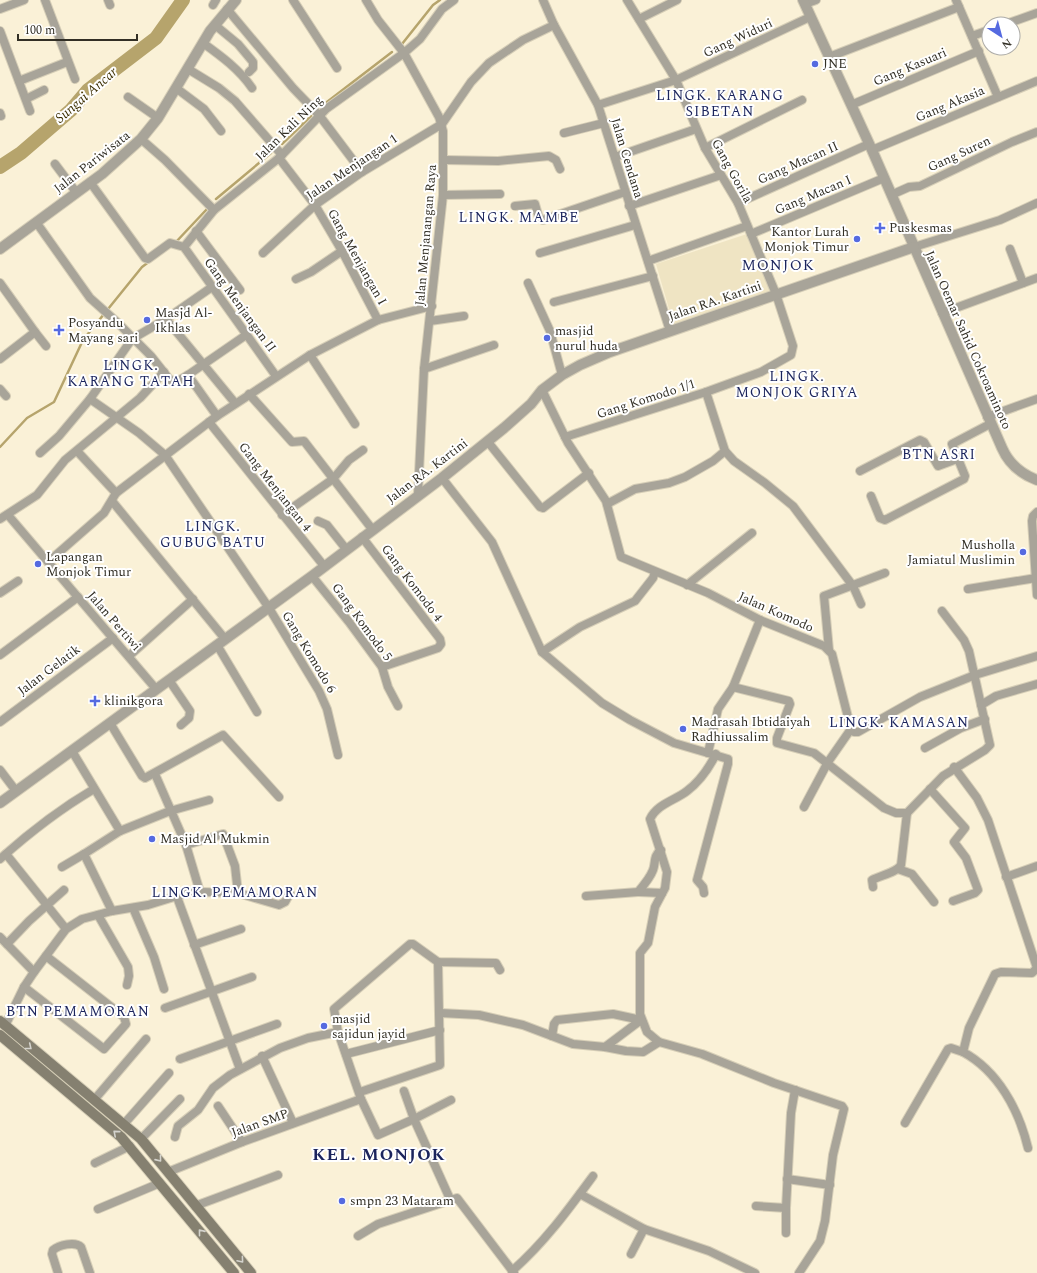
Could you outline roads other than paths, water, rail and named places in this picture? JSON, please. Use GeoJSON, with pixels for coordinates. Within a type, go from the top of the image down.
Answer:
{"type":"FeatureCollection","features":[{"type":"Feature","properties":{"kind":"main road"},"geometry":{"type":"LineString","coordinates":[[2,1027],[110,1112],[141,1139],[252,1273]]}},
{"type":"Feature","properties":{"kind":"main road"},"geometry":{"type":"LineString","coordinates":[[2,1027],[130,1146],[234,1273]]}},
{"type":"Feature","properties":{"kind":"main road"},"geometry":{"type":"LineString","coordinates":[[102,1120],[110,1112]]}},
{"type":"Feature","properties":{"kind":"street"},"geometry":{"type":"LineString","coordinates":[[45,0],[75,79]]}},
{"type":"Feature","properties":{"kind":"street","name":"Jalan Pariwisata"},"geometry":{"type":"LineString","coordinates":[[0,249],[90,182],[142,139],[158,118],[215,25],[236,0]]}},
{"type":"Feature","properties":{"kind":"street"},"geometry":{"type":"LineString","coordinates":[[293,0],[337,68]]}},
{"type":"Feature","properties":{"kind":"street","name":"Jalan Menjanangan Raya"},"geometry":{"type":"LineString","coordinates":[[366,0],[378,20],[404,54],[442,124],[445,160],[443,194],[424,369],[418,494]]}},
{"type":"Feature","properties":{"kind":"street","name":"Jalan Kali Ning"},"geometry":{"type":"LineString","coordinates":[[178,245],[196,231],[214,210],[281,156],[319,115],[336,101],[404,54],[420,39],[442,9],[454,0]]}},
{"type":"Feature","properties":{"kind":"street","name":"Jalan Cendana"},"geometry":{"type":"LineString","coordinates":[[543,0],[554,25],[598,105],[670,331]]}},
{"type":"Feature","properties":{"kind":"street","name":"Gang Gorila"},"geometry":{"type":"LineString","coordinates":[[627,0],[676,80],[705,148],[738,203],[776,294],[793,346],[791,355],[761,372],[706,392]]}},
{"type":"Feature","properties":{"kind":"street"},"geometry":{"type":"LineString","coordinates":[[639,19],[677,0]]}},
{"type":"Feature","properties":{"kind":"street"},"geometry":{"type":"LineString","coordinates":[[804,2],[816,0]]}},
{"type":"Feature","properties":{"kind":"street"},"geometry":{"type":"LineString","coordinates":[[0,9],[21,1]]}},
{"type":"Feature","properties":{"kind":"street","name":"Jalan Oemar Sahid Cokroaminoto"},"geometry":{"type":"LineString","coordinates":[[804,2],[871,147],[1004,454],[1022,473],[1037,480]]}},
{"type":"Feature","properties":{"kind":"street"},"geometry":{"type":"LineString","coordinates":[[829,57],[957,3],[998,97]]}},
{"type":"Feature","properties":{"kind":"street"},"geometry":{"type":"LineString","coordinates":[[227,9],[293,88],[319,115],[362,172]]}},
{"type":"Feature","properties":{"kind":"street"},"geometry":{"type":"LineString","coordinates":[[1021,19],[1037,13]]}},
{"type":"Feature","properties":{"kind":"street","name":"Gang Widuri"},"geometry":{"type":"LineString","coordinates":[[598,105],[676,80],[810,17]]}},
{"type":"Feature","properties":{"kind":"street"},"geometry":{"type":"LineString","coordinates":[[215,25],[238,44],[253,62],[253,68],[249,72]]}},
{"type":"Feature","properties":{"kind":"street"},"geometry":{"type":"LineString","coordinates":[[442,124],[471,82],[489,62],[523,40],[554,25]]}},
{"type":"Feature","properties":{"kind":"street"},"geometry":{"type":"LineString","coordinates":[[0,31],[30,111]]}},
{"type":"Feature","properties":{"kind":"street"},"geometry":{"type":"LineString","coordinates":[[972,36],[981,33]]}},
{"type":"Feature","properties":{"kind":"street"},"geometry":{"type":"LineString","coordinates":[[203,43],[244,77],[252,88]]}},
{"type":"Feature","properties":{"kind":"street","name":"Gang Kasuari"},"geometry":{"type":"LineString","coordinates":[[851,105],[979,51]]}},
{"type":"Feature","properties":{"kind":"street"},"geometry":{"type":"LineString","coordinates":[[19,81],[68,62]]}},
{"type":"Feature","properties":{"kind":"street","name":"Gang Menjangan I"},"geometry":{"type":"LineString","coordinates":[[188,69],[220,88],[235,102],[281,156],[315,205],[342,251],[378,320]]}},
{"type":"Feature","properties":{"kind":"street","name":"Gang Akasia"},"geometry":{"type":"LineString","coordinates":[[871,147],[1037,81]]}},
{"type":"Feature","properties":{"kind":"street"},"geometry":{"type":"LineString","coordinates":[[176,88],[204,109],[221,131]]}},
{"type":"Feature","properties":{"kind":"street"},"geometry":{"type":"LineString","coordinates":[[26,99],[44,90]]}},
{"type":"Feature","properties":{"kind":"street"},"geometry":{"type":"LineString","coordinates":[[128,97],[158,118]]}},
{"type":"Feature","properties":{"kind":"street"},"geometry":{"type":"LineString","coordinates":[[705,148],[802,100]]}},
{"type":"Feature","properties":{"kind":"street"},"geometry":{"type":"LineString","coordinates":[[564,133],[604,123]]}},
{"type":"Feature","properties":{"kind":"street","name":"Jalan Menjangan 1"},"geometry":{"type":"LineString","coordinates":[[263,253],[315,205],[362,172],[442,124]]}},
{"type":"Feature","properties":{"kind":"street"},"geometry":{"type":"LineString","coordinates":[[615,156],[696,129]]}},
{"type":"Feature","properties":{"kind":"street","name":"Gang Suren"},"geometry":{"type":"LineString","coordinates":[[891,195],[909,187],[920,186],[1012,142],[1037,132]]}},
{"type":"Feature","properties":{"kind":"street"},"geometry":{"type":"LineString","coordinates":[[142,139],[214,210]]}},
{"type":"Feature","properties":{"kind":"street","name":"Gang Macan II"},"geometry":{"type":"LineString","coordinates":[[738,203],[871,147]]}},
{"type":"Feature","properties":{"kind":"street"},"geometry":{"type":"LineString","coordinates":[[445,160],[498,160],[549,156],[556,160],[560,169]]}},
{"type":"Feature","properties":{"kind":"street"},"geometry":{"type":"LineString","coordinates":[[56,164],[76,192]]}},
{"type":"Feature","properties":{"kind":"street"},"geometry":{"type":"LineString","coordinates":[[629,206],[721,175]]}},
{"type":"Feature","properties":{"kind":"street","name":"Gang Macan I"},"geometry":{"type":"LineString","coordinates":[[751,234],[884,178]]}},
{"type":"Feature","properties":{"kind":"street"},"geometry":{"type":"LineString","coordinates":[[90,182],[145,258],[148,259],[178,245]]}},
{"type":"Feature","properties":{"kind":"street"},"geometry":{"type":"LineString","coordinates":[[515,206],[535,204],[539,218],[543,220],[625,192]]}},
{"type":"Feature","properties":{"kind":"street"},"geometry":{"type":"LineString","coordinates":[[443,194],[500,194]]}},
{"type":"Feature","properties":{"kind":"street"},"geometry":{"type":"LineString","coordinates":[[914,247],[1000,220],[1037,203]]}},
{"type":"Feature","properties":{"kind":"street"},"geometry":{"type":"LineString","coordinates":[[36,222],[82,288],[170,380],[178,381],[246,335]]}},
{"type":"Feature","properties":{"kind":"street"},"geometry":{"type":"LineString","coordinates":[[540,253],[636,225]]}},
{"type":"Feature","properties":{"kind":"street"},"geometry":{"type":"LineString","coordinates":[[648,261],[747,226]]}},
{"type":"Feature","properties":{"kind":"street"},"geometry":{"type":"LineString","coordinates":[[196,231],[240,290]]}},
{"type":"Feature","properties":{"kind":"street","name":"Gang Menjangan II"},"geometry":{"type":"LineString","coordinates":[[178,245],[212,287],[276,376]]}},
{"type":"Feature","properties":{"kind":"street","name":"Jalan RA. Kartini"},"geometry":{"type":"LineString","coordinates":[[0,803],[269,608],[418,494],[442,478],[488,442],[531,404],[542,390],[562,375],[604,354],[914,247]]}},
{"type":"Feature","properties":{"kind":"street"},"geometry":{"type":"LineString","coordinates":[[1010,249],[1023,283]]}},
{"type":"Feature","properties":{"kind":"street"},"geometry":{"type":"LineString","coordinates":[[296,278],[311,272],[342,251]]}},
{"type":"Feature","properties":{"kind":"street"},"geometry":{"type":"LineString","coordinates":[[554,302],[653,276]]}},
{"type":"Feature","properties":{"kind":"street"},"geometry":{"type":"LineString","coordinates":[[942,313],[1037,278]]}},
{"type":"Feature","properties":{"kind":"street"},"geometry":{"type":"LineString","coordinates":[[0,282],[46,346]]}},
{"type":"Feature","properties":{"kind":"street"},"geometry":{"type":"LineString","coordinates":[[528,284],[550,331],[562,375]]}},
{"type":"Feature","properties":{"kind":"street"},"geometry":{"type":"LineString","coordinates":[[40,453],[59,436],[90,400],[132,339],[166,319],[212,287]]}},
{"type":"Feature","properties":{"kind":"street"},"geometry":{"type":"LineString","coordinates":[[48,562],[104,513],[116,493],[234,403],[310,355],[378,320],[432,306]]}},
{"type":"Feature","properties":{"kind":"street"},"geometry":{"type":"LineString","coordinates":[[430,321],[464,316]]}},
{"type":"Feature","properties":{"kind":"street"},"geometry":{"type":"LineString","coordinates":[[166,319],[204,364],[234,403]]}},
{"type":"Feature","properties":{"kind":"street"},"geometry":{"type":"LineString","coordinates":[[0,359],[35,332]]}},
{"type":"Feature","properties":{"kind":"street"},"geometry":{"type":"LineString","coordinates":[[424,369],[494,345]]}},
{"type":"Feature","properties":{"kind":"street"},"geometry":{"type":"LineString","coordinates":[[310,355],[355,424]]}},
{"type":"Feature","properties":{"kind":"street"},"geometry":{"type":"LineString","coordinates":[[0,519],[37,495],[56,470],[140,398],[164,372]]}},
{"type":"Feature","properties":{"kind":"street"},"geometry":{"type":"LineString","coordinates":[[188,375],[217,416]]}},
{"type":"Feature","properties":{"kind":"street"},"geometry":{"type":"LineString","coordinates":[[0,389],[6,396]]}},
{"type":"Feature","properties":{"kind":"street","name":"Jalan Komodo"},"geometry":{"type":"LineString","coordinates":[[542,390],[565,437],[607,504],[620,556],[625,560],[708,593],[760,620],[824,646],[829,650]]}},
{"type":"Feature","properties":{"kind":"street","name":"Gang Komodo 1/1"},"geometry":{"type":"LineString","coordinates":[[565,437],[706,392],[725,450],[734,461],[765,483],[793,506],[853,586],[860,604]]}},
{"type":"Feature","properties":{"kind":"street"},"geometry":{"type":"LineString","coordinates":[[249,394],[292,442],[304,441],[372,529]]}},
{"type":"Feature","properties":{"kind":"street"},"geometry":{"type":"LineString","coordinates":[[871,496],[880,518],[884,520],[964,479],[965,476],[952,446],[954,442],[988,420],[1037,399]]}},
{"type":"Feature","properties":{"kind":"street","name":"Gang Komodo 6"},"geometry":{"type":"LineString","coordinates":[[90,400],[139,432],[165,455],[269,608],[324,701],[338,755]]}},
{"type":"Feature","properties":{"kind":"street","name":"Gang Menjangan 4"},"geometry":{"type":"LineString","coordinates":[[209,422],[282,516],[324,566]]}},
{"type":"Feature","properties":{"kind":"street"},"geometry":{"type":"LineString","coordinates":[[860,471],[920,440],[924,442],[938,466],[957,460]]}},
{"type":"Feature","properties":{"kind":"street"},"geometry":{"type":"LineString","coordinates":[[488,442],[540,507],[543,508],[588,473]]}},
{"type":"Feature","properties":{"kind":"street"},"geometry":{"type":"LineString","coordinates":[[282,516],[333,478],[349,460],[363,450]]}},
{"type":"Feature","properties":{"kind":"street"},"geometry":{"type":"LineString","coordinates":[[607,504],[635,489],[669,483],[685,478],[708,464],[725,450]]}},
{"type":"Feature","properties":{"kind":"street"},"geometry":{"type":"LineString","coordinates":[[77,451],[116,493]]}},
{"type":"Feature","properties":{"kind":"street"},"geometry":{"type":"LineString","coordinates":[[442,478],[492,542],[542,652],[602,703],[630,720],[674,743],[727,758],[728,764],[697,880],[703,887],[704,893]]}},
{"type":"Feature","properties":{"kind":"street"},"geometry":{"type":"LineString","coordinates":[[112,501],[193,599],[221,642],[257,712]]}},
{"type":"Feature","properties":{"kind":"street"},"geometry":{"type":"LineString","coordinates":[[1037,512],[1033,516],[1032,521],[1037,595]]}},
{"type":"Feature","properties":{"kind":"street","name":"Jalan Pertiwi"},"geometry":{"type":"LineString","coordinates":[[8,515],[156,689]]}},
{"type":"Feature","properties":{"kind":"street"},"geometry":{"type":"LineString","coordinates":[[318,521],[327,525],[346,549]]}},
{"type":"Feature","properties":{"kind":"street"},"geometry":{"type":"LineString","coordinates":[[686,585],[752,533]]}},
{"type":"Feature","properties":{"kind":"street","name":"Gang Komodo 4"},"geometry":{"type":"LineString","coordinates":[[362,537],[435,633],[441,644],[438,648],[382,667]]}},
{"type":"Feature","properties":{"kind":"street"},"geometry":{"type":"LineString","coordinates":[[542,652],[580,627],[635,601],[653,578],[655,572]]}},
{"type":"Feature","properties":{"kind":"street"},"geometry":{"type":"LineString","coordinates":[[885,573],[824,596],[829,650],[832,654],[851,729],[854,732],[858,732],[920,698],[975,676],[1037,656]]}},
{"type":"Feature","properties":{"kind":"street","name":"Gang Komodo 5"},"geometry":{"type":"LineString","coordinates":[[312,576],[349,622],[382,667],[388,687],[398,706]]}},
{"type":"Feature","properties":{"kind":"street"},"geometry":{"type":"LineString","coordinates":[[968,589],[1036,578]]}},
{"type":"Feature","properties":{"kind":"street"},"geometry":{"type":"LineString","coordinates":[[0,593],[18,581]]}},
{"type":"Feature","properties":{"kind":"street"},"geometry":{"type":"LineString","coordinates":[[0,655],[78,598]]}},
{"type":"Feature","properties":{"kind":"street"},"geometry":{"type":"LineString","coordinates":[[129,656],[193,599]]}},
{"type":"Feature","properties":{"kind":"street"},"geometry":{"type":"LineString","coordinates":[[898,870],[902,862],[907,813],[930,789],[954,768],[985,750],[990,745],[972,661],[964,640],[942,611]]}},
{"type":"Feature","properties":{"kind":"street"},"geometry":{"type":"LineString","coordinates":[[760,620],[733,687],[718,709],[712,753],[705,772],[688,791],[661,806],[652,814],[650,822],[661,850],[667,872],[665,888],[655,907],[648,943],[640,953],[641,1020],[650,1035],[659,1042],[702,1054],[795,1090],[839,1104],[844,1109],[833,1155],[825,1221],[820,1241],[799,1273]]}},
{"type":"Feature","properties":{"kind":"street","name":"Jalan Gelatik"},"geometry":{"type":"LineString","coordinates":[[0,722],[113,638]]}},
{"type":"Feature","properties":{"kind":"street"},"geometry":{"type":"LineString","coordinates":[[169,680],[190,711],[189,718],[181,725]]}},
{"type":"Feature","properties":{"kind":"street"},"geometry":{"type":"LineString","coordinates":[[981,705],[996,696],[1037,684]]}},
{"type":"Feature","properties":{"kind":"street"},"geometry":{"type":"LineString","coordinates":[[733,687],[789,701],[790,704],[776,738],[777,743],[781,746],[809,751],[828,762],[884,808],[896,813],[907,813]]}},
{"type":"Feature","properties":{"kind":"street"},"geometry":{"type":"LineString","coordinates":[[925,748],[961,728],[985,719]]}},
{"type":"Feature","properties":{"kind":"street"},"geometry":{"type":"LineString","coordinates":[[110,723],[142,776],[146,778],[223,735],[279,797]]}},
{"type":"Feature","properties":{"kind":"street"},"geometry":{"type":"LineString","coordinates":[[804,807],[828,762],[851,729]]}},
{"type":"Feature","properties":{"kind":"street"},"geometry":{"type":"LineString","coordinates":[[72,751],[120,831]]}},
{"type":"Feature","properties":{"kind":"street"},"geometry":{"type":"LineString","coordinates":[[954,768],[983,809],[992,831],[1037,968],[1032,973],[1001,972],[995,974],[969,1028],[963,1052]]}},
{"type":"Feature","properties":{"kind":"street"},"geometry":{"type":"LineString","coordinates":[[0,770],[16,792]]}},
{"type":"Feature","properties":{"kind":"street"},"geometry":{"type":"LineString","coordinates":[[154,774],[186,845],[200,892]]}},
{"type":"Feature","properties":{"kind":"street"},"geometry":{"type":"LineString","coordinates":[[66,929],[3,857],[48,819],[94,789]]}},
{"type":"Feature","properties":{"kind":"street"},"geometry":{"type":"LineString","coordinates":[[930,789],[965,828],[954,842],[966,858],[978,890],[975,893],[953,901]]}},
{"type":"Feature","properties":{"kind":"street"},"geometry":{"type":"LineString","coordinates":[[62,867],[120,831],[170,811],[209,800]]}},
{"type":"Feature","properties":{"kind":"street"},"geometry":{"type":"LineString","coordinates":[[186,845],[223,834],[235,866],[238,893]]}},
{"type":"Feature","properties":{"kind":"street"},"geometry":{"type":"LineString","coordinates":[[638,892],[650,877],[654,868],[655,856],[661,850]]}},
{"type":"Feature","properties":{"kind":"street"},"geometry":{"type":"LineString","coordinates":[[84,854],[112,911]]}},
{"type":"Feature","properties":{"kind":"street"},"geometry":{"type":"LineString","coordinates":[[1006,877],[1037,866]]}},
{"type":"Feature","properties":{"kind":"street"},"geometry":{"type":"LineString","coordinates":[[873,887],[872,880],[886,873],[898,870],[912,874],[934,902]]}},
{"type":"Feature","properties":{"kind":"street"},"geometry":{"type":"LineString","coordinates":[[7,944],[46,905],[64,890]]}},
{"type":"Feature","properties":{"kind":"street"},"geometry":{"type":"LineString","coordinates":[[2,1027],[34,972],[66,929],[82,919],[112,911],[133,908],[177,896],[200,892],[238,893],[279,905],[285,902],[290,893]]}},
{"type":"Feature","properties":{"kind":"street"},"geometry":{"type":"LineString","coordinates":[[586,896],[638,892],[662,893]]}},
{"type":"Feature","properties":{"kind":"street"},"geometry":{"type":"LineString","coordinates":[[177,896],[240,1069]]}},
{"type":"Feature","properties":{"kind":"street"},"geometry":{"type":"LineString","coordinates":[[133,908],[154,957],[164,989]]}},
{"type":"Feature","properties":{"kind":"street"},"geometry":{"type":"LineString","coordinates":[[98,915],[128,967],[129,976],[126,985]]}},
{"type":"Feature","properties":{"kind":"street"},"geometry":{"type":"LineString","coordinates":[[194,945],[241,929]]}},
{"type":"Feature","properties":{"kind":"street"},"geometry":{"type":"LineString","coordinates":[[0,937],[34,972]]}},
{"type":"Feature","properties":{"kind":"street"},"geometry":{"type":"LineString","coordinates":[[451,1100],[414,1120],[378,1135],[360,1096],[338,1032],[334,1012],[336,1006],[406,946],[413,944],[438,962],[496,963],[500,970]]}},
{"type":"Feature","properties":{"kind":"street"},"geometry":{"type":"LineString","coordinates":[[24,987],[104,1049],[126,1024],[124,1017],[46,956]]}},
{"type":"Feature","properties":{"kind":"street"},"geometry":{"type":"LineString","coordinates":[[346,1054],[440,1030],[438,962]]}},
{"type":"Feature","properties":{"kind":"street"},"geometry":{"type":"LineString","coordinates":[[165,1008],[252,977]]}},
{"type":"Feature","properties":{"kind":"street"},"geometry":{"type":"LineString","coordinates":[[440,1013],[479,1015],[523,1025],[553,1034],[573,1044],[605,1046],[638,1053],[648,1050],[659,1042]]}},
{"type":"Feature","properties":{"kind":"street"},"geometry":{"type":"LineString","coordinates":[[553,1034],[555,1022],[557,1020],[613,1014],[641,1020]]}},
{"type":"Feature","properties":{"kind":"street"},"geometry":{"type":"LineString","coordinates":[[605,1046],[641,1020]]}},
{"type":"Feature","properties":{"kind":"street"},"geometry":{"type":"LineString","coordinates":[[180,1059],[277,1024]]}},
{"type":"Feature","properties":{"kind":"street","name":"Jalan SMP"},"geometry":{"type":"LineString","coordinates":[[168,1172],[360,1096],[438,1067],[441,1062],[440,1030]]}},
{"type":"Feature","properties":{"kind":"street"},"geometry":{"type":"LineString","coordinates":[[175,1137],[178,1126],[198,1110],[213,1088],[240,1069],[262,1056],[294,1042],[338,1032]]}},
{"type":"Feature","properties":{"kind":"street"},"geometry":{"type":"LineString","coordinates":[[94,1100],[146,1039]]}},
{"type":"Feature","properties":{"kind":"street"},"geometry":{"type":"LineString","coordinates":[[906,1123],[949,1049],[963,1052],[982,1066],[991,1075],[1007,1097],[1017,1116],[1028,1148]]}},
{"type":"Feature","properties":{"kind":"street"},"geometry":{"type":"LineString","coordinates":[[262,1056],[293,1123]]}},
{"type":"Feature","properties":{"kind":"street"},"geometry":{"type":"LineString","coordinates":[[124,1124],[170,1073]]}},
{"type":"Feature","properties":{"kind":"street"},"geometry":{"type":"LineString","coordinates":[[786,1233],[787,1179],[792,1102],[795,1090]]}},
{"type":"Feature","properties":{"kind":"street"},"geometry":{"type":"LineString","coordinates":[[404,1091],[414,1120],[450,1199]]}},
{"type":"Feature","properties":{"kind":"street"},"geometry":{"type":"LineString","coordinates":[[141,1139],[180,1099]]}},
{"type":"Feature","properties":{"kind":"street"},"geometry":{"type":"LineString","coordinates":[[218,1106],[242,1142]]}},
{"type":"Feature","properties":{"kind":"street"},"geometry":{"type":"LineString","coordinates":[[95,1162],[130,1146]]}},
{"type":"Feature","properties":{"kind":"street"},"geometry":{"type":"LineString","coordinates":[[195,1206],[278,1175]]}},
{"type":"Feature","properties":{"kind":"street"},"geometry":{"type":"LineString","coordinates":[[358,1236],[378,1224],[450,1199],[457,1198],[513,1272],[556,1227],[593,1176]]}},
{"type":"Feature","properties":{"kind":"street"},"geometry":{"type":"LineString","coordinates":[[787,1179],[830,1185]]}},
{"type":"Feature","properties":{"kind":"street"},"geometry":{"type":"LineString","coordinates":[[98,1208],[160,1183]]}},
{"type":"Feature","properties":{"kind":"street"},"geometry":{"type":"LineString","coordinates":[[580,1194],[644,1229],[709,1251],[755,1273]]}},
{"type":"Feature","properties":{"kind":"street"},"geometry":{"type":"LineString","coordinates":[[756,1206],[786,1208]]}},
{"type":"Feature","properties":{"kind":"street"},"geometry":{"type":"LineString","coordinates":[[631,1254],[644,1229]]}},
{"type":"Feature","properties":{"kind":"street"},"geometry":{"type":"LineString","coordinates":[[58,1273],[52,1254],[53,1250],[59,1247],[74,1244],[81,1247],[90,1273]]}},
{"type":"Feature","properties":{"kind":"waterway","name":"Sungai Ancar"},"geometry":{"type":"LineString","coordinates":[[0,167],[21,153],[71,110],[88,90],[156,38],[183,0]]}},
{"type":"Feature","properties":{"kind":"waterway"},"geometry":{"type":"LineString","coordinates":[[402,44],[433,5],[440,0]]}},
{"type":"Feature","properties":{"kind":"waterway"},"geometry":{"type":"LineString","coordinates":[[323,105],[392,52]]}},
{"type":"Feature","properties":{"kind":"waterway"},"geometry":{"type":"LineString","coordinates":[[282,144],[311,116]]}},
{"type":"Feature","properties":{"kind":"waterway"},"geometry":{"type":"LineString","coordinates":[[216,199],[271,153]]}},
{"type":"Feature","properties":{"kind":"waterway"},"geometry":{"type":"LineString","coordinates":[[175,243],[207,209]]}},
{"type":"Feature","properties":{"kind":"waterway"},"geometry":{"type":"LineString","coordinates":[[0,447],[27,418],[54,402],[83,340],[142,267],[150,261]]}},
{"type":"Feature","properties":{"kind":"place","name":"JNE"},"geometry":{"type":"Point","coordinates":[815,64]}},
{"type":"Feature","properties":{"kind":"place","name":"Puskesmas"},"geometry":{"type":"Point","coordinates":[880,228]}},
{"type":"Feature","properties":{"kind":"place","name":"Kantor Lurah Monjok Timur"},"geometry":{"type":"Point","coordinates":[857,239]}},
{"type":"Feature","properties":{"kind":"place","name":"Masjd Al- Ikhlas"},"geometry":{"type":"Point","coordinates":[147,320]}},
{"type":"Feature","properties":{"kind":"place","name":"Posyandu Mayang sari"},"geometry":{"type":"Point","coordinates":[59,330]}},
{"type":"Feature","properties":{"kind":"place","name":"masjid nurul huda"},"geometry":{"type":"Point","coordinates":[547,338]}},
{"type":"Feature","properties":{"kind":"place","name":"Musholla Jamiatul Muslimin"},"geometry":{"type":"Point","coordinates":[1023,552]}},
{"type":"Feature","properties":{"kind":"place","name":"Lapangan Monjok Timur"},"geometry":{"type":"Point","coordinates":[38,564]}},
{"type":"Feature","properties":{"kind":"place","name":"klinikgora"},"geometry":{"type":"Point","coordinates":[95,701]}},
{"type":"Feature","properties":{"kind":"place","name":"Madrasah Ibtidaiyah Radhiussalim"},"geometry":{"type":"Point","coordinates":[683,729]}},
{"type":"Feature","properties":{"kind":"place","name":"Masjid Al Mukmin"},"geometry":{"type":"Point","coordinates":[152,839]}},
{"type":"Feature","properties":{"kind":"place","name":"masjid sajidun jayid"},"geometry":{"type":"Point","coordinates":[324,1026]}},
{"type":"Feature","properties":{"kind":"place","name":"smpn 23 Mataram"},"geometry":{"type":"Point","coordinates":[342,1201]}},
{"type":"Feature","properties":{"kind":"district","name":"LINGK. KARANG SIBETAN"},"geometry":{"type":"Point","coordinates":[720,104]}},
{"type":"Feature","properties":{"kind":"district","name":"LINGK. MAMBE"},"geometry":{"type":"Point","coordinates":[519,217]}},
{"type":"Feature","properties":{"kind":"district","name":"MONJOK"},"geometry":{"type":"Point","coordinates":[778,265]}},
{"type":"Feature","properties":{"kind":"district","name":"LINGK. KARANG TATAH"},"geometry":{"type":"Point","coordinates":[131,374]}},
{"type":"Feature","properties":{"kind":"district","name":"LINGK. MONJOK GRIYA"},"geometry":{"type":"Point","coordinates":[797,384]}},
{"type":"Feature","properties":{"kind":"district","name":"BTN ASRI"},"geometry":{"type":"Point","coordinates":[939,454]}},
{"type":"Feature","properties":{"kind":"district","name":"LINGK. GUBUG BATU"},"geometry":{"type":"Point","coordinates":[213,534]}},
{"type":"Feature","properties":{"kind":"district","name":"LINGK. KAMASAN"},"geometry":{"type":"Point","coordinates":[899,722]}},
{"type":"Feature","properties":{"kind":"district","name":"LINGK. PEMAMORAN"},"geometry":{"type":"Point","coordinates":[235,892]}},
{"type":"Feature","properties":{"kind":"district","name":"BTN PEMAMORAN"},"geometry":{"type":"Point","coordinates":[78,1011]}},
{"type":"Feature","properties":{"kind":"district","name":"KEL. MONJOK"},"geometry":{"type":"Point","coordinates":[379,1155]}}]}
